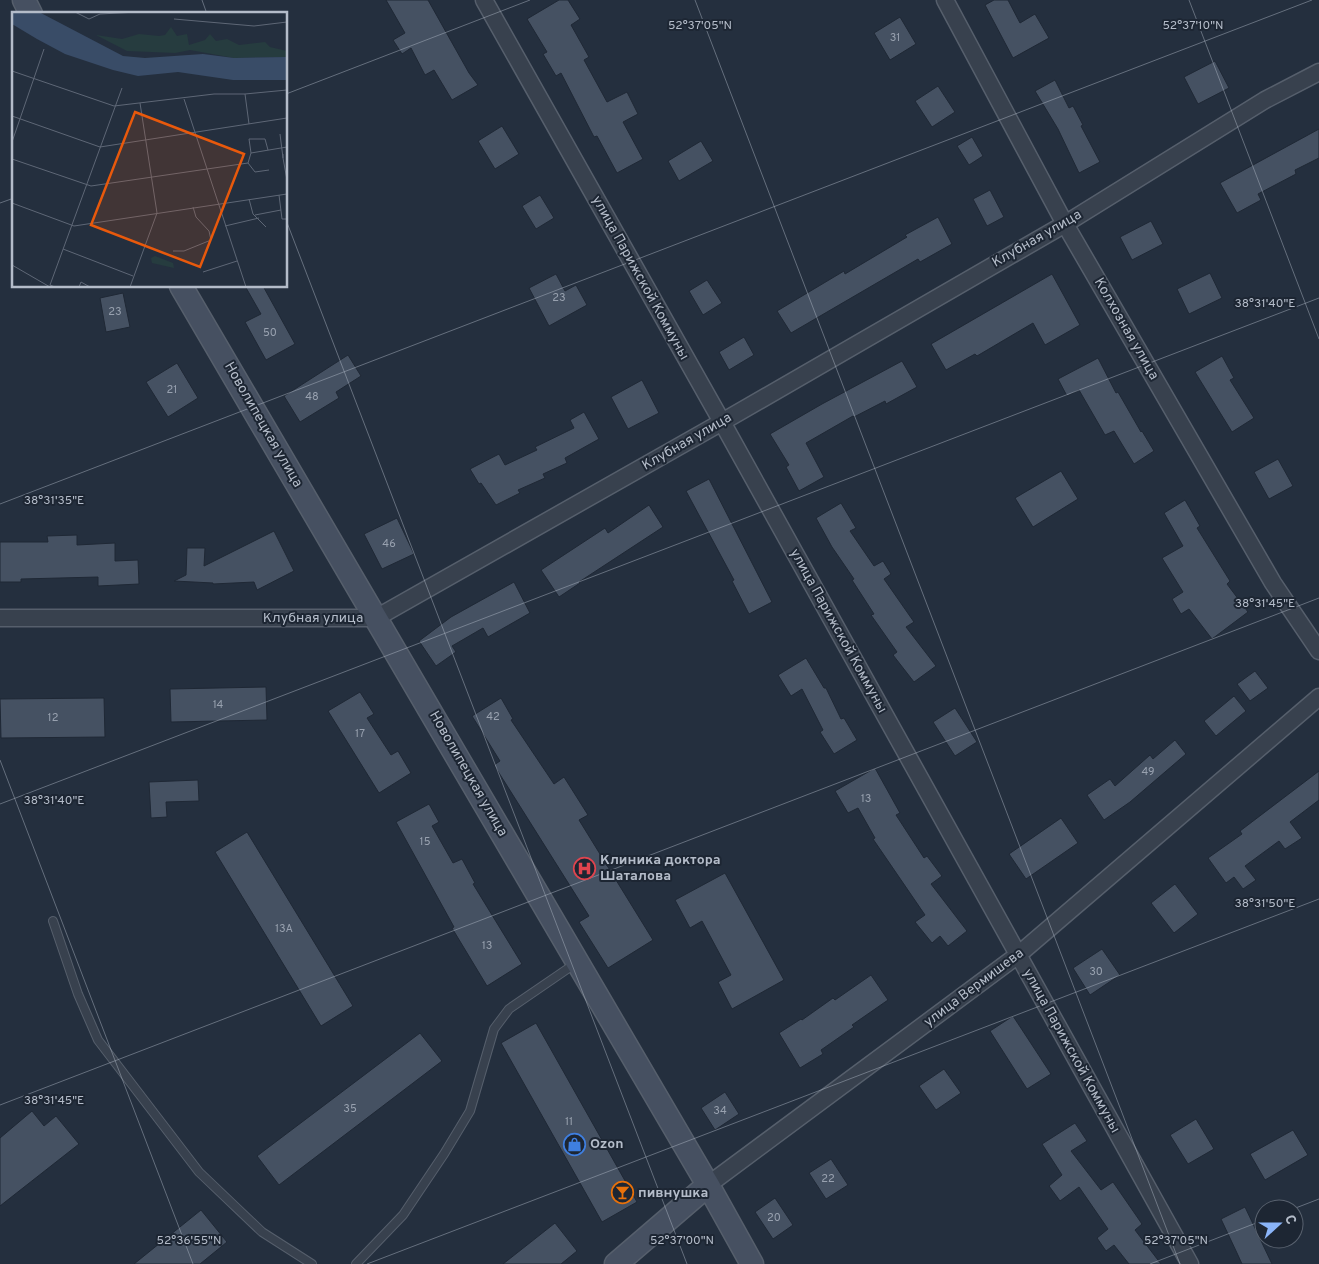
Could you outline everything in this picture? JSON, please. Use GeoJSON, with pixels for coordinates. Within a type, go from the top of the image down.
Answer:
{"type":"FeatureCollection","features":[{"type":"Feature","properties":{"kind":"street"},"geometry":{"type":"LineString","coordinates":[[24,0],[31,12]]}},
{"type":"Feature","properties":{"kind":"street","name":"улица Парижской Коммуны"},"geometry":{"type":"LineString","coordinates":[[484,0],[722,422],[1190,1264]]}},
{"type":"Feature","properties":{"kind":"street","name":"Колхозная улица"},"geometry":{"type":"LineString","coordinates":[[945,0],[1065,224],[1273,583],[1319,651]]}},
{"type":"Feature","properties":{"kind":"street","name":"Клубная улица"},"geometry":{"type":"LineString","coordinates":[[0,618],[376,618],[722,422],[1065,224],[1265,100],[1319,72]]}},
{"type":"Feature","properties":{"kind":"street","name":"Новолипецкая улица"},"geometry":{"type":"LineString","coordinates":[[182,288],[708,1185],[752,1264]]}},
{"type":"Feature","properties":{"kind":"street","name":"улица Вермишева"},"geometry":{"type":"LineString","coordinates":[[616,1264],[708,1185],[1018,955],[1319,697]]}},
{"type":"Feature","properties":{"kind":"lane"},"geometry":{"type":"LineString","coordinates":[[53,921],[78,994],[98,1040],[116,1064],[199,1172],[262,1232],[312,1264]]}},
{"type":"Feature","properties":{"kind":"lane"},"geometry":{"type":"LineString","coordinates":[[356,1264],[403,1215],[470,1111],[494,1029],[509,1009],[577,962]]}},
{"type":"Feature","properties":{"kind":"building"},"geometry":{"type":"Polygon","coordinates":[[[386,0],[428,0],[469,73],[478,85],[452,100],[434,70],[425,75],[411,48],[402,54],[393,40],[405,33],[386,0]]]}},
{"type":"Feature","properties":{"kind":"building"},"geometry":{"type":"Polygon","coordinates":[[[559,0],[568,0],[580,19],[571,25],[589,57],[584,60],[607,102],[627,92],[638,114],[623,122],[643,159],[617,173],[597,136],[594,137],[561,73],[556,76],[543,54],[547,52],[527,19],[559,0]]]}},
{"type":"Feature","properties":{"kind":"building"},"geometry":{"type":"Polygon","coordinates":[[[994,0],[1008,0],[1020,23],[1035,14],[1049,38],[1013,58],[985,5],[994,0]]]}},
{"type":"Feature","properties":{"kind":"building"},"geometry":{"type":"Polygon","coordinates":[[[900,17],[916,44],[890,60],[874,33],[900,17]]]}},
{"type":"Feature","properties":{"kind":"building"},"geometry":{"type":"Polygon","coordinates":[[[1215,61],[1229,88],[1198,104],[1184,77],[1215,61]]]}},
{"type":"Feature","properties":{"kind":"building"},"geometry":{"type":"Polygon","coordinates":[[[1055,80],[1069,108],[1073,106],[1100,162],[1079,173],[1058,129],[1035,91],[1055,80]]]}},
{"type":"Feature","properties":{"kind":"building"},"geometry":{"type":"Polygon","coordinates":[[[938,86],[955,112],[932,127],[915,101],[938,86]]]}},
{"type":"Feature","properties":{"kind":"building"},"geometry":{"type":"Polygon","coordinates":[[[502,126],[519,154],[495,169],[478,141],[502,126]]]}},
{"type":"Feature","properties":{"kind":"building"},"geometry":{"type":"Polygon","coordinates":[[[1319,129],[1319,158],[1295,170],[1296,174],[1258,194],[1261,200],[1237,213],[1220,183],[1319,129]]]}},
{"type":"Feature","properties":{"kind":"building"},"geometry":{"type":"Polygon","coordinates":[[[972,137],[983,156],[969,165],[957,146],[972,137]]]}},
{"type":"Feature","properties":{"kind":"building"},"geometry":{"type":"Polygon","coordinates":[[[701,141],[713,161],[679,181],[668,161],[701,141]]]}},
{"type":"Feature","properties":{"kind":"building"},"geometry":{"type":"Polygon","coordinates":[[[990,190],[1004,217],[987,226],[973,199],[990,190]]]}},
{"type":"Feature","properties":{"kind":"building"},"geometry":{"type":"Polygon","coordinates":[[[540,195],[554,218],[536,229],[522,206],[540,195]]]}},
{"type":"Feature","properties":{"kind":"building"},"geometry":{"type":"Polygon","coordinates":[[[938,217],[952,244],[920,262],[918,259],[791,333],[777,311],[844,271],[845,274],[907,237],[905,235],[938,217]]]}},
{"type":"Feature","properties":{"kind":"building"},"geometry":{"type":"Polygon","coordinates":[[[1151,221],[1163,244],[1132,260],[1120,237],[1151,221]]]}},
{"type":"Feature","properties":{"kind":"building"},"geometry":{"type":"Polygon","coordinates":[[[1210,273],[1222,298],[1189,314],[1177,289],[1210,273]]]}},
{"type":"Feature","properties":{"kind":"building"},"geometry":{"type":"Polygon","coordinates":[[[556,274],[565,291],[576,285],[587,305],[549,326],[529,288],[556,274]]]}},
{"type":"Feature","properties":{"kind":"building"},"geometry":{"type":"Polygon","coordinates":[[[1052,274],[1080,325],[1045,345],[1033,323],[977,356],[975,354],[946,370],[931,344],[1052,274]]]}},
{"type":"Feature","properties":{"kind":"building"},"geometry":{"type":"Polygon","coordinates":[[[707,280],[722,303],[703,315],[689,291],[707,280]]]}},
{"type":"Feature","properties":{"kind":"building"},"geometry":{"type":"Polygon","coordinates":[[[246,288],[264,288],[295,344],[266,360],[245,322],[261,314],[246,288]]]}},
{"type":"Feature","properties":{"kind":"building"},"geometry":{"type":"Polygon","coordinates":[[[123,293],[130,327],[106,332],[100,298],[123,293]]]}},
{"type":"Feature","properties":{"kind":"building"},"geometry":{"type":"Polygon","coordinates":[[[744,337],[754,355],[729,370],[719,352],[744,337]]]}},
{"type":"Feature","properties":{"kind":"building"},"geometry":{"type":"Polygon","coordinates":[[[348,355],[361,376],[336,392],[339,398],[300,422],[284,396],[348,355]]]}},
{"type":"Feature","properties":{"kind":"building"},"geometry":{"type":"Polygon","coordinates":[[[1222,356],[1234,378],[1230,380],[1254,418],[1232,432],[1195,372],[1222,356]]]}},
{"type":"Feature","properties":{"kind":"building"},"geometry":{"type":"Polygon","coordinates":[[[1098,358],[1116,393],[1118,392],[1154,451],[1134,464],[1114,431],[1105,435],[1079,390],[1067,396],[1058,379],[1098,358]]]}},
{"type":"Feature","properties":{"kind":"building"},"geometry":{"type":"Polygon","coordinates":[[[902,361],[917,387],[886,404],[885,401],[853,416],[806,443],[824,477],[799,491],[786,467],[789,465],[770,434],[902,361]]]}},
{"type":"Feature","properties":{"kind":"building"},"geometry":{"type":"Polygon","coordinates":[[[177,363],[198,398],[168,417],[146,382],[177,363]]]}},
{"type":"Feature","properties":{"kind":"building"},"geometry":{"type":"Polygon","coordinates":[[[642,380],[659,413],[628,429],[611,397],[642,380]]]}},
{"type":"Feature","properties":{"kind":"building"},"geometry":{"type":"Polygon","coordinates":[[[584,412],[599,439],[565,458],[567,463],[543,474],[545,478],[518,490],[520,493],[496,505],[470,469],[499,454],[505,465],[537,450],[535,447],[574,428],[570,420],[584,412]]]}},
{"type":"Feature","properties":{"kind":"building"},"geometry":{"type":"Polygon","coordinates":[[[1278,459],[1293,486],[1269,499],[1254,472],[1278,459]]]}},
{"type":"Feature","properties":{"kind":"building"},"geometry":{"type":"Polygon","coordinates":[[[1061,471],[1078,499],[1033,527],[1015,498],[1061,471]]]}},
{"type":"Feature","properties":{"kind":"building"},"geometry":{"type":"Polygon","coordinates":[[[709,479],[772,602],[749,614],[732,581],[734,580],[686,491],[709,479]]]}},
{"type":"Feature","properties":{"kind":"building"},"geometry":{"type":"Polygon","coordinates":[[[1185,500],[1200,526],[1197,528],[1230,581],[1227,584],[1248,612],[1212,639],[1189,609],[1181,614],[1172,599],[1183,592],[1162,558],[1183,546],[1164,513],[1185,500]]]}},
{"type":"Feature","properties":{"kind":"building"},"geometry":{"type":"Polygon","coordinates":[[[841,503],[856,528],[850,531],[874,566],[883,561],[891,574],[884,579],[914,622],[906,627],[936,666],[914,682],[893,655],[897,652],[871,615],[874,614],[816,518],[841,503]]]}},
{"type":"Feature","properties":{"kind":"building"},"geometry":{"type":"Polygon","coordinates":[[[649,505],[663,527],[559,597],[541,570],[605,528],[608,533],[649,505]]]}},
{"type":"Feature","properties":{"kind":"building"},"geometry":{"type":"Polygon","coordinates":[[[397,518],[414,554],[382,569],[364,534],[397,518]]]}},
{"type":"Feature","properties":{"kind":"building"},"geometry":{"type":"Polygon","coordinates":[[[274,531],[294,571],[257,590],[254,582],[213,584],[174,581],[186,575],[187,548],[205,548],[204,566],[274,531]]]}},
{"type":"Feature","properties":{"kind":"building"},"geometry":{"type":"Polygon","coordinates":[[[77,535],[77,545],[115,543],[115,561],[138,560],[139,584],[98,586],[98,577],[21,579],[21,582],[0,582],[0,542],[48,542],[47,536],[77,535]]]}},
{"type":"Feature","properties":{"kind":"building"},"geometry":{"type":"Polygon","coordinates":[[[514,582],[530,613],[488,637],[483,628],[452,646],[456,652],[436,666],[419,641],[451,617],[514,582]]]}},
{"type":"Feature","properties":{"kind":"building"},"geometry":{"type":"Polygon","coordinates":[[[806,658],[824,688],[826,688],[841,719],[844,718],[857,740],[834,754],[820,732],[823,730],[802,689],[791,696],[778,675],[806,658]]]}},
{"type":"Feature","properties":{"kind":"building"},"geometry":{"type":"Polygon","coordinates":[[[1255,671],[1268,688],[1250,701],[1237,684],[1255,671]]]}},
{"type":"Feature","properties":{"kind":"building"},"geometry":{"type":"Polygon","coordinates":[[[266,687],[267,720],[171,722],[170,689],[266,687]]]}},
{"type":"Feature","properties":{"kind":"building"},"geometry":{"type":"Polygon","coordinates":[[[360,692],[374,714],[367,718],[391,755],[398,751],[411,773],[379,793],[328,711],[360,692]]]}},
{"type":"Feature","properties":{"kind":"building"},"geometry":{"type":"Polygon","coordinates":[[[1234,696],[1246,711],[1216,736],[1204,721],[1234,696]]]}},
{"type":"Feature","properties":{"kind":"building"},"geometry":{"type":"Polygon","coordinates":[[[104,698],[105,737],[1,738],[0,699],[104,698]]]}},
{"type":"Feature","properties":{"kind":"building","name":"Клиника доктора Шаталова"},"geometry":{"type":"Polygon","coordinates":[[[501,698],[513,719],[511,720],[554,784],[564,777],[588,815],[579,820],[653,940],[608,968],[579,922],[589,916],[494,765],[500,761],[472,716],[501,698]]]}},
{"type":"Feature","properties":{"kind":"building"},"geometry":{"type":"Polygon","coordinates":[[[955,708],[977,742],[955,756],[933,722],[955,708]]]}},
{"type":"Feature","properties":{"kind":"building"},"geometry":{"type":"Polygon","coordinates":[[[1175,740],[1186,754],[1130,802],[1104,820],[1087,795],[1110,779],[1115,786],[1150,755],[1153,759],[1175,740]]]}},
{"type":"Feature","properties":{"kind":"building"},"geometry":{"type":"Polygon","coordinates":[[[875,768],[900,813],[896,815],[924,858],[927,856],[942,876],[931,884],[967,931],[948,946],[940,936],[932,943],[915,922],[925,915],[873,839],[875,838],[858,808],[848,813],[835,791],[875,768]]]}},
{"type":"Feature","properties":{"kind":"building"},"geometry":{"type":"Polygon","coordinates":[[[1319,771],[1319,800],[1290,822],[1302,838],[1285,849],[1279,841],[1245,866],[1256,880],[1243,889],[1234,877],[1226,883],[1208,858],[1242,834],[1240,831],[1319,771]]]}},
{"type":"Feature","properties":{"kind":"building"},"geometry":{"type":"Polygon","coordinates":[[[198,780],[199,801],[166,802],[167,817],[151,818],[149,782],[198,780]]]}},
{"type":"Feature","properties":{"kind":"building"},"geometry":{"type":"Polygon","coordinates":[[[429,804],[439,822],[432,826],[453,863],[462,859],[475,883],[473,884],[522,964],[487,986],[452,928],[454,927],[396,822],[429,804]]]}},
{"type":"Feature","properties":{"kind":"building"},"geometry":{"type":"Polygon","coordinates":[[[1061,818],[1078,843],[1026,879],[1009,854],[1061,818]]]}},
{"type":"Feature","properties":{"kind":"building"},"geometry":{"type":"Polygon","coordinates":[[[247,832],[353,1006],[321,1026],[215,852],[247,832]]]}},
{"type":"Feature","properties":{"kind":"building"},"geometry":{"type":"Polygon","coordinates":[[[725,873],[784,980],[732,1009],[718,982],[731,975],[702,921],[690,928],[675,900],[725,873]]]}},
{"type":"Feature","properties":{"kind":"building"},"geometry":{"type":"Polygon","coordinates":[[[1175,884],[1198,914],[1174,933],[1151,903],[1175,884]]]}},
{"type":"Feature","properties":{"kind":"building"},"geometry":{"type":"Polygon","coordinates":[[[1102,949],[1120,975],[1090,995],[1073,968],[1102,949]]]}},
{"type":"Feature","properties":{"kind":"building"},"geometry":{"type":"Polygon","coordinates":[[[871,975],[888,1000],[821,1050],[823,1054],[800,1068],[779,1033],[802,1020],[833,998],[835,1000],[871,975]]]}},
{"type":"Feature","properties":{"kind":"building"},"geometry":{"type":"Polygon","coordinates":[[[1013,1016],[1051,1074],[1027,1089],[990,1031],[1013,1016]]]}},
{"type":"Feature","properties":{"kind":"building"},"geometry":{"type":"Polygon","coordinates":[[[536,1023],[637,1202],[602,1222],[501,1043],[536,1023]]]}},
{"type":"Feature","properties":{"kind":"building"},"geometry":{"type":"Polygon","coordinates":[[[420,1033],[442,1061],[279,1185],[257,1156],[420,1033]]]}},
{"type":"Feature","properties":{"kind":"building"},"geometry":{"type":"Polygon","coordinates":[[[944,1069],[961,1093],[936,1110],[919,1086],[944,1069]]]}},
{"type":"Feature","properties":{"kind":"building"},"geometry":{"type":"Polygon","coordinates":[[[725,1092],[739,1114],[715,1130],[701,1108],[725,1092]]]}},
{"type":"Feature","properties":{"kind":"building"},"geometry":{"type":"Polygon","coordinates":[[[32,1111],[44,1126],[56,1116],[79,1144],[0,1206],[0,1138],[32,1111]]]}},
{"type":"Feature","properties":{"kind":"building"},"geometry":{"type":"Polygon","coordinates":[[[1196,1119],[1214,1149],[1188,1164],[1170,1135],[1196,1119]]]}},
{"type":"Feature","properties":{"kind":"building"},"geometry":{"type":"Polygon","coordinates":[[[1075,1123],[1087,1141],[1071,1151],[1101,1190],[1113,1182],[1142,1224],[1135,1230],[1161,1264],[1129,1264],[1114,1245],[1106,1251],[1097,1238],[1108,1229],[1079,1187],[1060,1201],[1049,1186],[1062,1175],[1042,1144],[1075,1123]]]}},
{"type":"Feature","properties":{"kind":"building"},"geometry":{"type":"Polygon","coordinates":[[[1293,1130],[1308,1155],[1265,1180],[1250,1154],[1293,1130]]]}},
{"type":"Feature","properties":{"kind":"building"},"geometry":{"type":"Polygon","coordinates":[[[831,1159],[848,1185],[826,1199],[809,1173],[831,1159]]]}},
{"type":"Feature","properties":{"kind":"building"},"geometry":{"type":"Polygon","coordinates":[[[775,1198],[793,1225],[773,1239],[755,1212],[775,1198]]]}},
{"type":"Feature","properties":{"kind":"building"},"geometry":{"type":"Polygon","coordinates":[[[1245,1207],[1254,1226],[1254,1249],[1265,1249],[1272,1264],[1242,1264],[1221,1219],[1245,1207]]]}},
{"type":"Feature","properties":{"kind":"building"},"geometry":{"type":"Polygon","coordinates":[[[201,1210],[227,1242],[200,1264],[134,1264],[201,1210]]]}},
{"type":"Feature","properties":{"kind":"building"},"geometry":{"type":"Polygon","coordinates":[[[555,1223],[577,1251],[561,1264],[503,1264],[555,1223]]]}},
{"type":"Feature","properties":{"kind":"place","name":"Клиника доктора Шаталова"},"geometry":{"type":"Point","coordinates":[584,868]}},
{"type":"Feature","properties":{"kind":"place","name":"Ozon"},"geometry":{"type":"Point","coordinates":[574,1144]}},
{"type":"Feature","properties":{"kind":"place","name":"пивнушка"},"geometry":{"type":"Point","coordinates":[622,1193]}}]}
